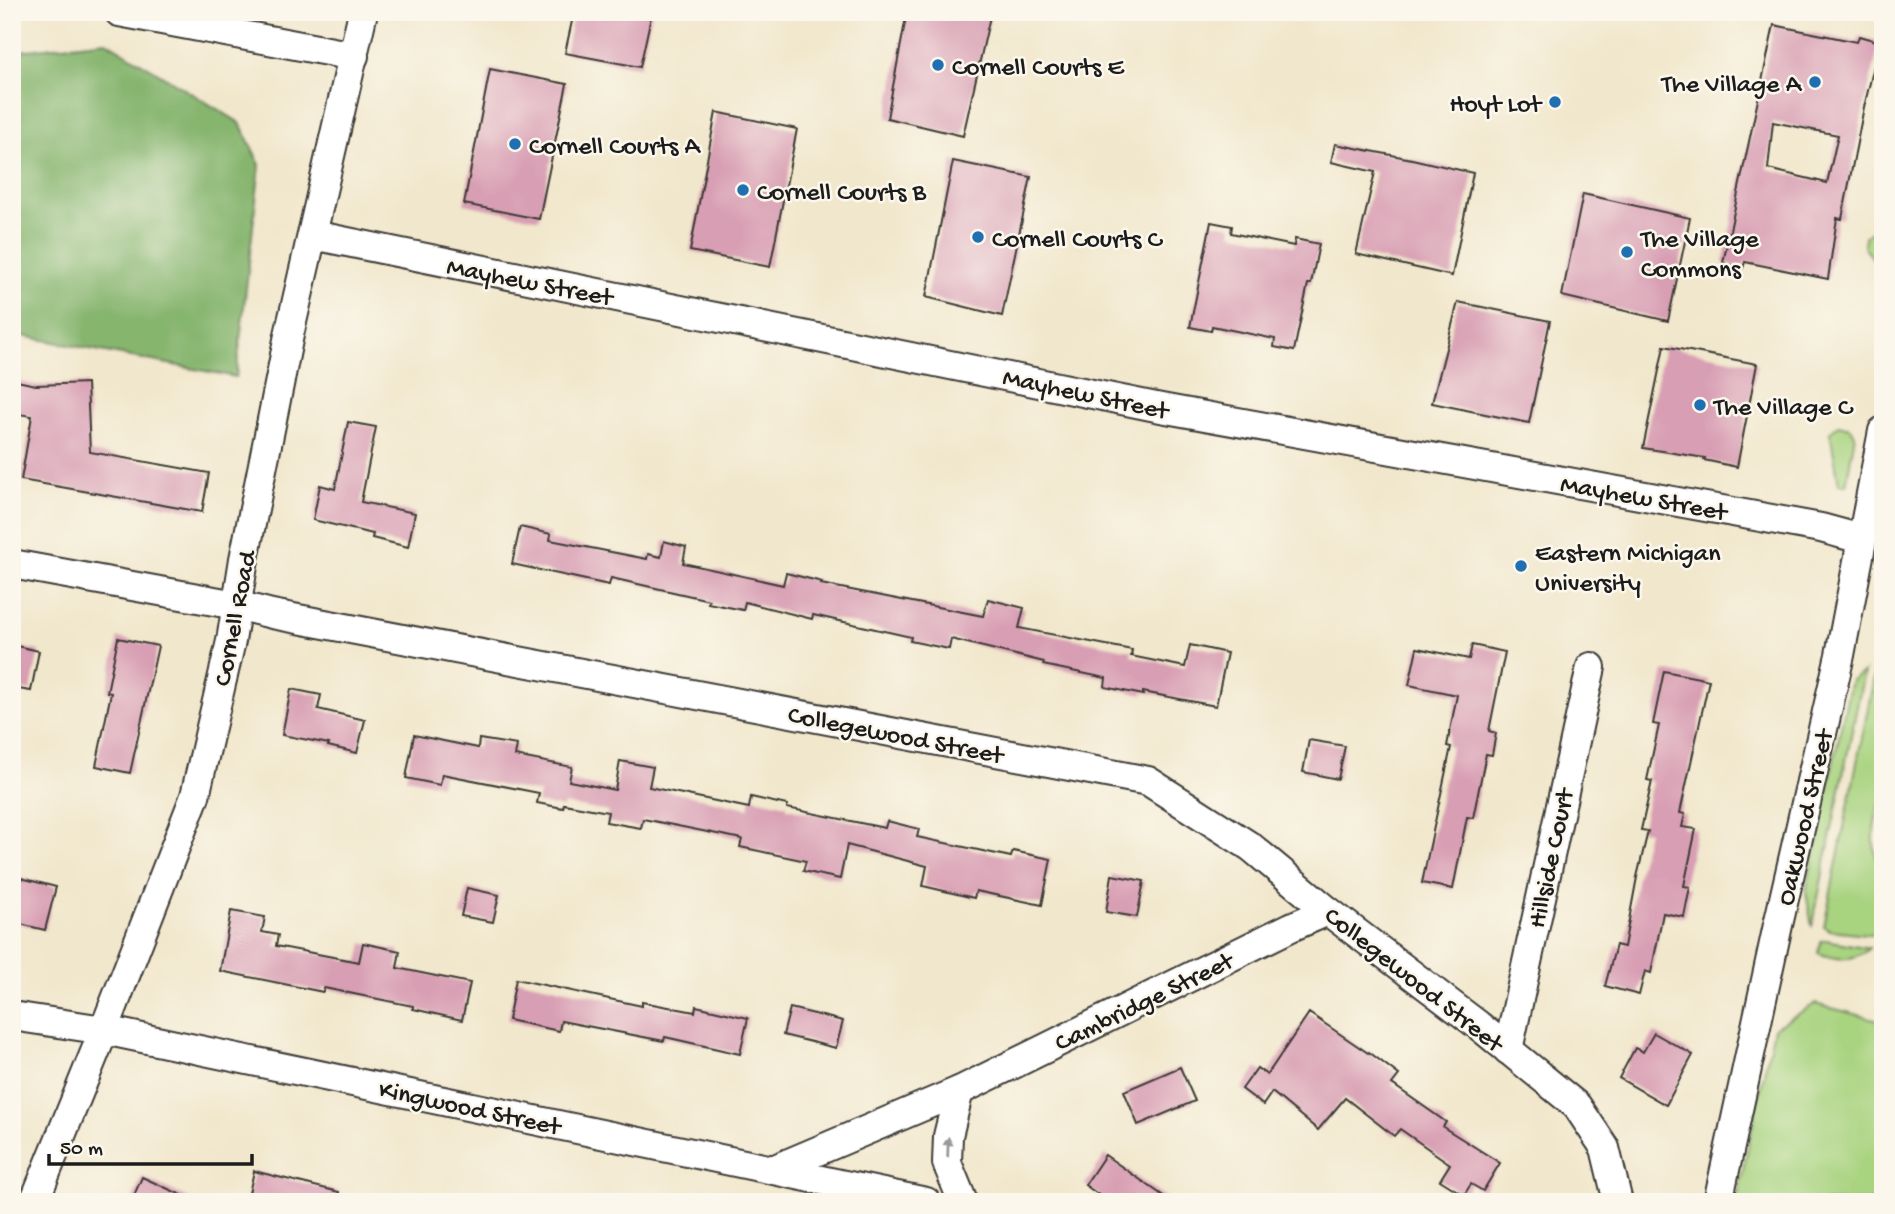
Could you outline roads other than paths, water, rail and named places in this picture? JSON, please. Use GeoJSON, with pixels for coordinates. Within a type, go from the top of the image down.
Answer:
{"type":"FeatureCollection","features":[{"type":"Feature","properties":{"kind":"street"},"geometry":{"type":"LineString","coordinates":[[119,12],[354,56]]}},
{"type":"Feature","properties":{"kind":"street","name":"Cornell Road"},"geometry":{"type":"LineString","coordinates":[[34,1202],[195,796],[231,641],[289,335],[363,12]]}},
{"type":"Feature","properties":{"kind":"street","name":"Mayhew Street"},"geometry":{"type":"LineString","coordinates":[[313,235],[1161,408],[1821,528],[1861,539]]}},
{"type":"Feature","properties":{"kind":"street","name":"Oakwood Street"},"geometry":{"type":"LineString","coordinates":[[1718,1202],[1840,655],[1883,431]]}},
{"type":"Feature","properties":{"kind":"street","name":"Collegewood Street"},"geometry":{"type":"LineString","coordinates":[[12,564],[1148,781],[1251,848],[1577,1106],[1605,1148],[1618,1202]]}},
{"type":"Feature","properties":{"kind":"street","name":"Hillside Court"},"geometry":{"type":"LineString","coordinates":[[1508,1049],[1591,667]]}},
{"type":"Feature","properties":{"kind":"street","name":"Cambridge Street"},"geometry":{"type":"LineString","coordinates":[[775,1169],[959,1091],[1328,911]]}},
{"type":"Feature","properties":{"kind":"street","name":"Kingwood Street"},"geometry":{"type":"LineString","coordinates":[[12,1016],[104,1030],[926,1202]]}},
{"type":"Feature","properties":{"kind":"street"},"geometry":{"type":"LineString","coordinates":[[959,1091],[948,1136],[947,1163],[964,1202]]}},
{"type":"Feature","properties":{"kind":"place","name":"Cornell Courts E"},"geometry":{"type":"Point","coordinates":[938,65]}},
{"type":"Feature","properties":{"kind":"place","name":"The Village A"},"geometry":{"type":"Point","coordinates":[1815,82]}},
{"type":"Feature","properties":{"kind":"place","name":"Hoyt Lot"},"geometry":{"type":"Point","coordinates":[1555,102]}},
{"type":"Feature","properties":{"kind":"place","name":"Cornell Courts A"},"geometry":{"type":"Point","coordinates":[515,144]}},
{"type":"Feature","properties":{"kind":"place","name":"Cornell Courts B"},"geometry":{"type":"Point","coordinates":[743,190]}},
{"type":"Feature","properties":{"kind":"place","name":"Cornell Courts C"},"geometry":{"type":"Point","coordinates":[978,237]}},
{"type":"Feature","properties":{"kind":"place","name":"The Village Commons"},"geometry":{"type":"Point","coordinates":[1627,252]}},
{"type":"Feature","properties":{"kind":"place","name":"The Village C"},"geometry":{"type":"Point","coordinates":[1700,405]}},
{"type":"Feature","properties":{"kind":"place","name":"Eastern Michigan University"},"geometry":{"type":"Point","coordinates":[1521,566]}}]}
